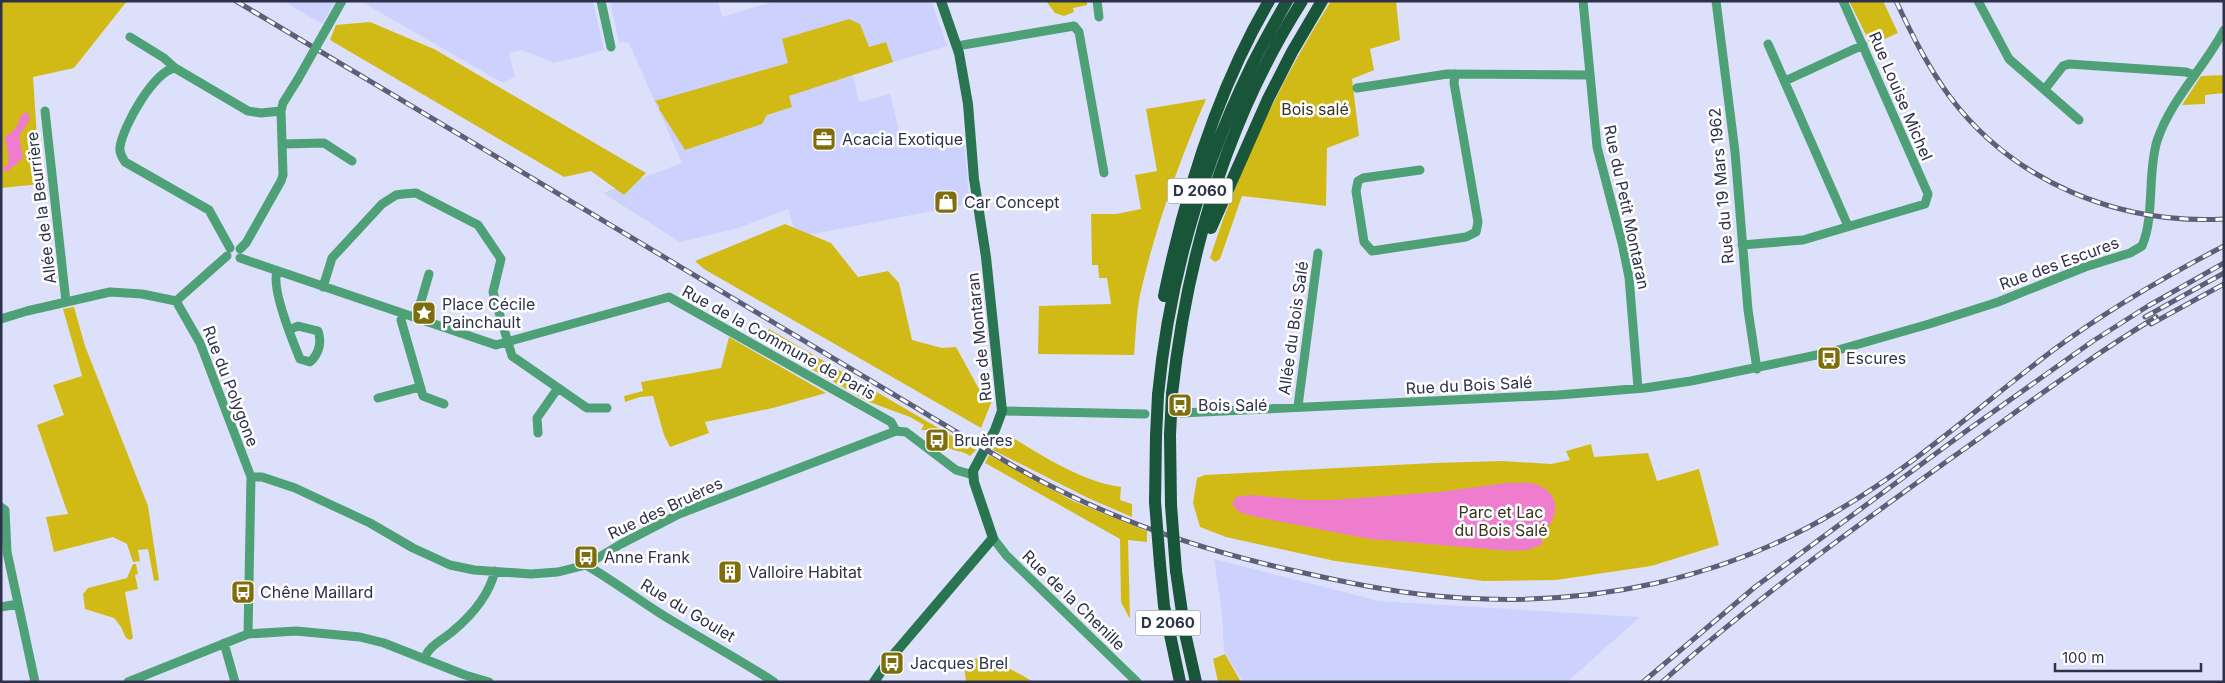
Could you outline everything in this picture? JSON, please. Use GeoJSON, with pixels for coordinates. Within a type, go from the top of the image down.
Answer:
{"type":"FeatureCollection","features":[{"type":"Feature","properties":{"kind":"main road"},"geometry":{"type":"LineString","coordinates":[[1161,364],[1159,337],[1163,299],[1180,226],[1212,120],[1233,70],[1269,1]]}},
{"type":"Feature","properties":{"kind":"main road","name":"D 2060"},"geometry":{"type":"LineString","coordinates":[[1180,682],[1164,606],[1155,502],[1158,395],[1170,305],[1200,192],[1232,108],[1253,63],[1287,1]]}},
{"type":"Feature","properties":{"kind":"main road","name":"D 2060"},"geometry":{"type":"LineString","coordinates":[[1196,682],[1185,633],[1176,571],[1171,505],[1170,435],[1172,394],[1180,328],[1188,286],[1210,204],[1237,128],[1274,49],[1302,1]]}},
{"type":"Feature","properties":{"kind":"main road"},"geometry":{"type":"LineString","coordinates":[[1188,286],[1197,269],[1214,220],[1268,99],[1292,52],[1322,1]]}},
{"type":"Feature","properties":{"kind":"street"},"geometry":{"type":"LineString","coordinates":[[175,68],[164,72],[149,88],[129,123],[120,147],[121,156],[128,165],[209,210],[235,261],[281,181],[281,111],[283,103],[342,1]]}},
{"type":"Feature","properties":{"kind":"street"},"geometry":{"type":"LineString","coordinates":[[601,1],[611,47]]}},
{"type":"Feature","properties":{"kind":"street","name":"Rue de Montaran"},"geometry":{"type":"LineString","coordinates":[[941,1],[957,46],[968,104],[974,179],[986,257],[1002,411],[995,430],[975,464],[973,476]]}},
{"type":"Feature","properties":{"kind":"street"},"geometry":{"type":"LineString","coordinates":[[1097,1],[1099,18]]}},
{"type":"Feature","properties":{"kind":"street","name":"Rue du Petit Montaran"},"geometry":{"type":"LineString","coordinates":[[1583,1],[1597,147],[1629,277],[1638,388]]}},
{"type":"Feature","properties":{"kind":"street","name":"Rue du 19 Mars 1962"},"geometry":{"type":"LineString","coordinates":[[1716,1],[1735,152],[1748,310],[1757,369]]}},
{"type":"Feature","properties":{"kind":"street","name":"Rue Louise Michel"},"geometry":{"type":"LineString","coordinates":[[1843,1],[1928,194],[1925,204],[1848,226]]}},
{"type":"Feature","properties":{"kind":"street"},"geometry":{"type":"LineString","coordinates":[[1978,1],[2009,59],[2079,120]]}},
{"type":"Feature","properties":{"kind":"street"},"geometry":{"type":"LineString","coordinates":[[957,46],[1074,26],[1079,32],[1104,173]]}},
{"type":"Feature","properties":{"kind":"street","name":"Rue des Escures"},"geometry":{"type":"LineString","coordinates":[[1757,369],[1831,352],[1989,305],[2084,267],[2140,249],[2146,234],[2152,163],[2158,140],[2168,117],[2224,30]]}},
{"type":"Feature","properties":{"kind":"street"},"geometry":{"type":"LineString","coordinates":[[130,37],[164,58],[175,68],[248,111],[261,113],[281,111]]}},
{"type":"Feature","properties":{"kind":"street"},"geometry":{"type":"LineString","coordinates":[[1742,245],[1803,240],[1848,226],[1768,44]]}},
{"type":"Feature","properties":{"kind":"street"},"geometry":{"type":"LineString","coordinates":[[1785,81],[1863,45]]}},
{"type":"Feature","properties":{"kind":"street"},"geometry":{"type":"LineString","coordinates":[[2045,90],[2063,66],[2069,64],[2186,72],[2194,75]]}},
{"type":"Feature","properties":{"kind":"street"},"geometry":{"type":"LineString","coordinates":[[1357,88],[1455,74],[1589,75]]}},
{"type":"Feature","properties":{"kind":"street"},"geometry":{"type":"LineString","coordinates":[[1420,170],[1363,178],[1358,182],[1356,191],[1364,242],[1372,251],[1466,238],[1476,232],[1478,222],[1454,83],[1455,74]]}},
{"type":"Feature","properties":{"kind":"street","name":"Allée de la Beurrière"},"geometry":{"type":"LineString","coordinates":[[44,112],[66,302]]}},
{"type":"Feature","properties":{"kind":"street"},"geometry":{"type":"LineString","coordinates":[[282,144],[324,143],[352,161]]}},
{"type":"Feature","properties":{"kind":"street"},"geometry":{"type":"LineString","coordinates":[[323,287],[332,258],[382,204],[396,195],[416,193],[478,225],[501,259],[493,292],[512,356],[587,408],[607,408]]}},
{"type":"Feature","properties":{"kind":"street"},"geometry":{"type":"LineString","coordinates":[[1,319],[66,302],[120,292],[142,294],[176,301],[229,252],[236,247],[240,254]]}},
{"type":"Feature","properties":{"kind":"street","name":"Allée du Bois Salé"},"geometry":{"type":"LineString","coordinates":[[1298,406],[1318,253]]}},
{"type":"Feature","properties":{"kind":"street","name":"Rue de la Commune de Paris"},"geometry":{"type":"LineString","coordinates":[[240,254],[277,272],[496,345],[669,297],[891,422],[896,431]]}},
{"type":"Feature","properties":{"kind":"street"},"geometry":{"type":"LineString","coordinates":[[277,272],[275,278],[289,330]]}},
{"type":"Feature","properties":{"kind":"street"},"geometry":{"type":"LineString","coordinates":[[416,318],[429,274]]}},
{"type":"Feature","properties":{"kind":"street","name":"Rue du Polygone"},"geometry":{"type":"LineString","coordinates":[[176,301],[200,343],[251,477],[248,634]]}},
{"type":"Feature","properties":{"kind":"street"},"geometry":{"type":"LineString","coordinates":[[403,314],[401,320],[423,396],[444,404]]}},
{"type":"Feature","properties":{"kind":"street","name":"Rue du Bois Salé"},"geometry":{"type":"LineString","coordinates":[[1181,413],[1558,395],[1691,382],[1757,369]]}},
{"type":"Feature","properties":{"kind":"street"},"geometry":{"type":"LineString","coordinates":[[378,398],[420,387]]}},
{"type":"Feature","properties":{"kind":"street"},"geometry":{"type":"LineString","coordinates":[[538,433],[537,418],[558,388]]}},
{"type":"Feature","properties":{"kind":"street"},"geometry":{"type":"LineString","coordinates":[[1002,411],[1146,414]]}},
{"type":"Feature","properties":{"kind":"street"},"geometry":{"type":"LineString","coordinates":[[874,682],[888,660],[993,538],[973,476],[956,470],[906,432],[896,431]]}},
{"type":"Feature","properties":{"kind":"street","name":"Rue des Bruères"},"geometry":{"type":"LineString","coordinates":[[251,477],[262,477],[294,488],[370,523],[413,548],[450,565],[531,574],[558,572],[586,565],[621,544],[687,511],[896,431]]}},
{"type":"Feature","properties":{"kind":"street"},"geometry":{"type":"LineString","coordinates":[[1,507],[5,510],[7,552],[35,682]]}},
{"type":"Feature","properties":{"kind":"street","name":"Rue de la Chenille"},"geometry":{"type":"LineString","coordinates":[[993,538],[1006,556],[1137,682]]}},
{"type":"Feature","properties":{"kind":"street","name":"Rue du Goulet"},"geometry":{"type":"LineString","coordinates":[[586,565],[609,578],[661,614],[724,650],[774,682]]}},
{"type":"Feature","properties":{"kind":"street"},"geometry":{"type":"LineString","coordinates":[[425,657],[428,650],[453,631],[471,613],[491,584],[495,571]]}},
{"type":"Feature","properties":{"kind":"street"},"geometry":{"type":"LineString","coordinates":[[1,607],[18,604]]}},
{"type":"Feature","properties":{"kind":"street"},"geometry":{"type":"LineString","coordinates":[[128,682],[248,634],[296,631],[360,637],[384,643],[425,657],[465,675],[489,682]]}},
{"type":"Feature","properties":{"kind":"street"},"geometry":{"type":"LineString","coordinates":[[224,643],[235,682]]}},
{"type":"Feature","properties":{"kind":"shaded area"},"geometry":{"type":"Polygon","coordinates":[[[283,1],[335,1],[322,24],[283,1]]]}},
{"type":"Feature","properties":{"kind":"shaded area"},"geometry":{"type":"Polygon","coordinates":[[[360,1],[593,1],[604,50],[554,63],[522,50],[509,53],[515,77],[503,83],[360,1]]]}},
{"type":"Feature","properties":{"kind":"shaded area"},"geometry":{"type":"Polygon","coordinates":[[[610,1],[718,1],[722,17],[775,1],[931,1],[947,46],[819,84],[853,76],[859,102],[890,94],[903,146],[963,134],[970,204],[797,237],[788,209],[738,228],[680,242],[603,193],[682,163],[629,43],[619,42],[610,1]]]}},
{"type":"Feature","properties":{"kind":"shaded area"},"geometry":{"type":"Polygon","coordinates":[[[29,113],[29,121],[19,136],[23,158],[8,171],[1,171],[1,168],[7,166],[8,162],[5,137],[16,128],[21,115],[29,113]]]}},
{"type":"Feature","properties":{"kind":"shaded area"},"geometry":{"type":"Polygon","coordinates":[[[1507,483],[1538,485],[1549,493],[1553,499],[1555,512],[1553,519],[1540,537],[1543,544],[1528,550],[1511,551],[1370,539],[1256,517],[1239,512],[1232,504],[1236,497],[1250,495],[1305,500],[1332,500],[1439,492],[1507,483]]]}},
{"type":"Feature","properties":{"kind":"shaded area"},"geometry":{"type":"Polygon","coordinates":[[[1214,559],[1379,601],[1640,617],[1567,682],[1243,682],[1224,651],[1222,614],[1214,559]]]}},
{"type":"Feature","properties":{"kind":"green space"},"geometry":{"type":"Polygon","coordinates":[[[1,1],[127,1],[74,68],[33,77],[40,184],[1,188],[1,1]]]}},
{"type":"Feature","properties":{"kind":"green space"},"geometry":{"type":"Polygon","coordinates":[[[1046,1],[1087,1],[1087,5],[1073,8],[1074,12],[1064,16],[1055,13],[1046,1]]]}},
{"type":"Feature","properties":{"kind":"green space","name":"Bois salé"},"geometry":{"type":"Polygon","coordinates":[[[1331,1],[1396,1],[1400,40],[1370,49],[1374,70],[1352,79],[1359,136],[1327,148],[1326,206],[1242,196],[1220,259],[1215,262],[1210,258],[1221,224],[1262,126],[1312,31],[1331,1]]]}},
{"type":"Feature","properties":{"kind":"green space"},"geometry":{"type":"Polygon","coordinates":[[[1849,1],[1883,1],[1898,33],[1871,45],[1849,1]]]}},
{"type":"Feature","properties":{"kind":"green space"},"geometry":{"type":"Polygon","coordinates":[[[849,19],[860,24],[869,47],[886,42],[893,62],[789,96],[792,107],[767,115],[762,124],[685,150],[655,101],[788,63],[782,39],[849,19]]]}},
{"type":"Feature","properties":{"kind":"green space"},"geometry":{"type":"Polygon","coordinates":[[[370,22],[434,49],[646,173],[624,195],[591,171],[564,177],[330,40],[336,25],[370,22]]]}},
{"type":"Feature","properties":{"kind":"green space"},"geometry":{"type":"Polygon","coordinates":[[[2224,75],[2224,93],[2205,95],[2205,104],[2182,105],[2201,76],[2224,75]]]}},
{"type":"Feature","properties":{"kind":"green space"},"geometry":{"type":"Polygon","coordinates":[[[1206,99],[1186,147],[1160,220],[1139,302],[1134,355],[1038,354],[1039,306],[1111,304],[1107,278],[1099,278],[1098,265],[1092,265],[1091,214],[1116,214],[1141,209],[1135,175],[1157,171],[1146,109],[1206,99]]]}},
{"type":"Feature","properties":{"kind":"green space"},"geometry":{"type":"Polygon","coordinates":[[[785,224],[831,243],[858,277],[888,271],[899,283],[912,340],[942,348],[956,347],[979,389],[993,398],[981,428],[704,269],[695,261],[785,224]]]}},
{"type":"Feature","properties":{"kind":"green space"},"geometry":{"type":"Polygon","coordinates":[[[74,307],[85,346],[148,506],[159,580],[154,581],[148,549],[138,550],[140,561],[133,562],[127,544],[113,537],[54,552],[46,517],[68,514],[37,425],[64,415],[53,385],[82,376],[63,309],[74,307]]]}},
{"type":"Feature","properties":{"kind":"green space"},"geometry":{"type":"Polygon","coordinates":[[[769,329],[976,450],[970,456],[950,449],[947,447],[948,445],[928,430],[921,430],[924,425],[910,417],[867,401],[761,340],[769,329]]]}},
{"type":"Feature","properties":{"kind":"green space"},"geometry":{"type":"Polygon","coordinates":[[[729,337],[826,393],[773,408],[705,422],[709,433],[670,447],[664,435],[653,396],[640,397],[625,402],[624,396],[643,391],[641,382],[721,368],[729,337]]]}},
{"type":"Feature","properties":{"kind":"green space"},"geometry":{"type":"Polygon","coordinates":[[[1013,438],[1079,475],[1121,487],[1120,500],[1132,504],[1132,517],[1088,498],[993,450],[999,439],[1013,438]]]}},
{"type":"Feature","properties":{"kind":"green space","name":"Parc et Lac du Bois Salé"},"geometry":{"type":"Polygon","coordinates":[[[1591,444],[1594,457],[1648,453],[1657,481],[1699,469],[1719,545],[1651,566],[1556,580],[1483,581],[1335,561],[1226,537],[1200,527],[1193,503],[1197,478],[1205,475],[1434,463],[1502,461],[1551,464],[1570,460],[1566,451],[1591,444]]]}},
{"type":"Feature","properties":{"kind":"green space"},"geometry":{"type":"Polygon","coordinates":[[[989,455],[1073,501],[1147,531],[1147,542],[1128,540],[1130,619],[1121,602],[1120,539],[985,463],[989,455]]]}},
{"type":"Feature","properties":{"kind":"green space"},"geometry":{"type":"Polygon","coordinates":[[[133,564],[136,564],[138,574],[135,575],[138,589],[125,592],[133,638],[130,640],[126,638],[114,618],[85,609],[83,594],[88,588],[127,578],[133,564]]]}},
{"type":"Feature","properties":{"kind":"green space"},"geometry":{"type":"Polygon","coordinates":[[[1225,654],[1241,682],[1218,682],[1213,659],[1225,654]]]}},
{"type":"Feature","properties":{"kind":"green space"},"geometry":{"type":"Polygon","coordinates":[[[987,656],[1032,682],[966,682],[964,666],[970,660],[987,656]]]}},
{"type":"Feature","properties":{"kind":"railway"},"geometry":{"type":"LineString","coordinates":[[236,1],[1043,482],[1077,499],[1147,528],[1218,551],[1334,579],[1420,594],[1463,598],[1512,599],[1561,597],[1609,592],[1657,583],[1704,571],[1794,535],[1837,511],[1893,475],[2072,336],[2136,295],[2224,246]]}},
{"type":"Feature","properties":{"kind":"railway"},"geometry":{"type":"LineString","coordinates":[[1896,1],[1921,51],[1950,97],[1976,127],[2005,153],[2037,175],[2072,192],[2108,205],[2146,214],[2185,219],[2224,219]]}},
{"type":"Feature","properties":{"kind":"railway"},"geometry":{"type":"LineString","coordinates":[[1643,682],[1755,587],[1969,429],[2093,341],[2148,306],[2224,263]]}},
{"type":"Feature","properties":{"kind":"railway"},"geometry":{"type":"LineString","coordinates":[[2145,317],[2224,273]]}},
{"type":"Feature","properties":{"kind":"railway"},"geometry":{"type":"LineString","coordinates":[[2151,324],[2224,284]]}},
{"type":"Feature","properties":{"kind":"railway"},"geometry":{"type":"LineString","coordinates":[[1662,682],[1731,623],[1839,539],[2052,386],[2156,317]]}},
{"type":"Feature","properties":{"kind":"place","name":"Acacia Exotique"},"geometry":{"type":"Point","coordinates":[824,139]}},
{"type":"Feature","properties":{"kind":"place","name":"Car Concept"},"geometry":{"type":"Point","coordinates":[946,202]}},
{"type":"Feature","properties":{"kind":"place","name":"Place Cécile Painchault"},"geometry":{"type":"Point","coordinates":[424,313]}},
{"type":"Feature","properties":{"kind":"place","name":"Escures"},"geometry":{"type":"Point","coordinates":[1829,358]}},
{"type":"Feature","properties":{"kind":"place","name":"Bois Salé"},"geometry":{"type":"Point","coordinates":[1180,405]}},
{"type":"Feature","properties":{"kind":"place","name":"Bruères"},"geometry":{"type":"Point","coordinates":[937,440]}},
{"type":"Feature","properties":{"kind":"place","name":"Anne Frank"},"geometry":{"type":"Point","coordinates":[586,557]}},
{"type":"Feature","properties":{"kind":"place","name":"Valloire Habitat"},"geometry":{"type":"Point","coordinates":[730,572]}},
{"type":"Feature","properties":{"kind":"place","name":"Chêne Maillard"},"geometry":{"type":"Point","coordinates":[243,592]}},
{"type":"Feature","properties":{"kind":"place","name":"Jacques Brel"},"geometry":{"type":"Point","coordinates":[892,663]}}]}
